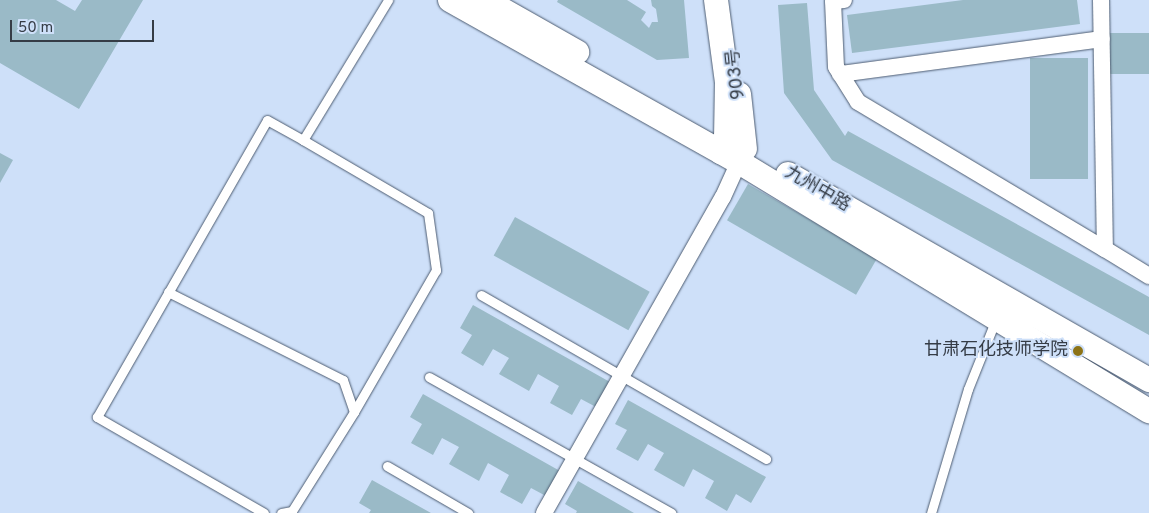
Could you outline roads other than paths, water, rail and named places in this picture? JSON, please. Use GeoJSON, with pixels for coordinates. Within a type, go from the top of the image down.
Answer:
{"type":"FeatureCollection","features":[{"type":"Feature","properties":{"kind":"street"},"geometry":{"type":"LineString","coordinates":[[450,0],[733,150],[996,318],[1149,411]]}},
{"type":"Feature","properties":{"kind":"street","name":"九州中路"},"geometry":{"type":"LineString","coordinates":[[485,0],[733,150],[1149,380]]}},
{"type":"Feature","properties":{"kind":"street"},"geometry":{"type":"LineString","coordinates":[[544,513],[723,196],[733,150],[727,82],[716,0]]}},
{"type":"Feature","properties":{"kind":"street","name":"903号"},"geometry":{"type":"LineString","coordinates":[[728,0],[733,150]]}},
{"type":"Feature","properties":{"kind":"street"},"geometry":{"type":"LineString","coordinates":[[844,0],[834,1],[836,68],[858,102],[1149,276]]}},
{"type":"Feature","properties":{"kind":"street"},"geometry":{"type":"LineString","coordinates":[[1101,0],[1106,249]]}},
{"type":"Feature","properties":{"kind":"street"},"geometry":{"type":"LineString","coordinates":[[840,74],[1102,39]]}},
{"type":"Feature","properties":{"kind":"lane"},"geometry":{"type":"LineString","coordinates":[[303,140],[388,0]]}},
{"type":"Feature","properties":{"kind":"lane"},"geometry":{"type":"LineString","coordinates":[[264,513],[97,417],[267,120],[428,214],[436,270],[354,412],[292,511],[281,513]]}},
{"type":"Feature","properties":{"kind":"lane"},"geometry":{"type":"LineString","coordinates":[[168,292],[343,380],[354,412]]}},
{"type":"Feature","properties":{"kind":"lane"},"geometry":{"type":"LineString","coordinates":[[481,295],[766,459]]}},
{"type":"Feature","properties":{"kind":"lane"},"geometry":{"type":"LineString","coordinates":[[932,513],[968,390],[996,318]]}},
{"type":"Feature","properties":{"kind":"lane"},"geometry":{"type":"LineString","coordinates":[[429,377],[671,513]]}},
{"type":"Feature","properties":{"kind":"lane"},"geometry":{"type":"LineString","coordinates":[[388,466],[468,513]]}},
{"type":"Feature","properties":{"kind":"place","name":"甘肃石化技师学院"},"geometry":{"type":"Point","coordinates":[1078,351]}}]}
